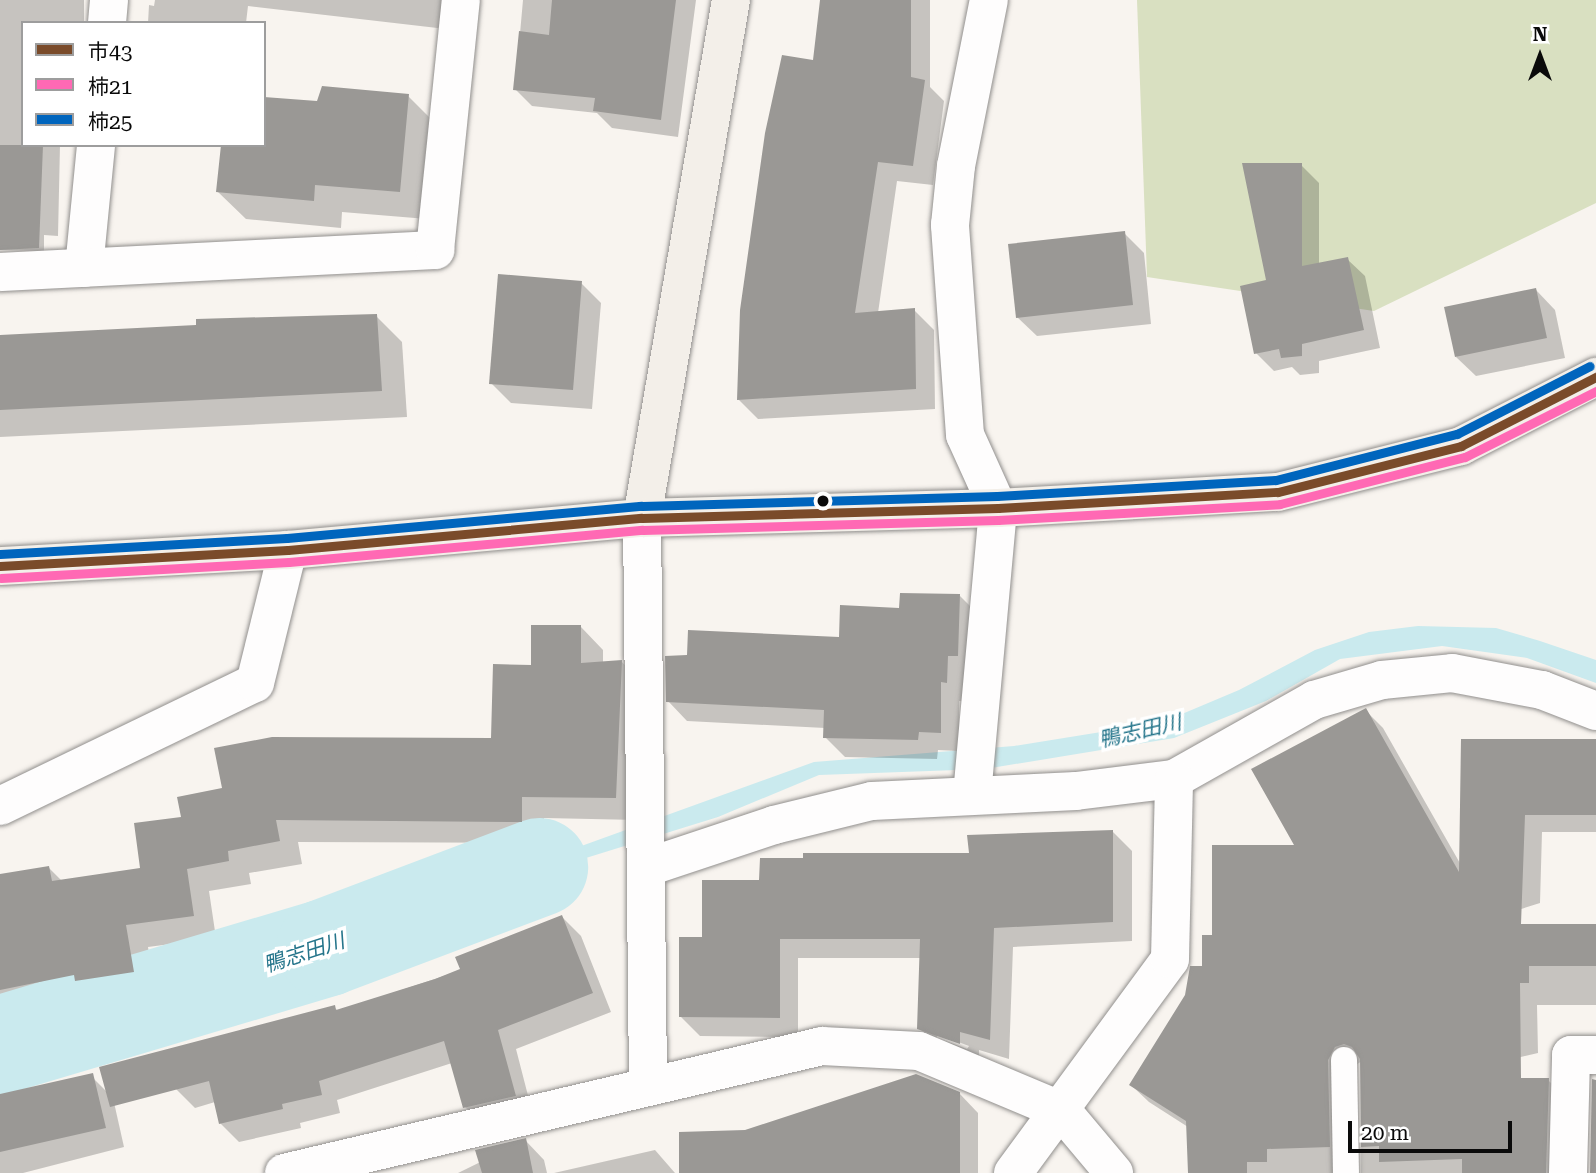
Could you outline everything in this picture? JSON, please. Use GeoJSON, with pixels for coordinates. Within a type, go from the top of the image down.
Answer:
{"type":"FeatureCollection","features":[{"type":"Feature","properties":{"kind":"street"},"geometry":{"type":"LineString","coordinates":[[107,21],[109,0]]}},
{"type":"Feature","properties":{"kind":"street"},"geometry":{"type":"LineString","coordinates":[[0,272],[435,250],[461,0]]}},
{"type":"Feature","properties":{"kind":"street"},"geometry":{"type":"LineString","coordinates":[[648,1084],[648,867],[642,518],[731,0]]}},
{"type":"Feature","properties":{"kind":"street"},"geometry":{"type":"LineString","coordinates":[[973,789],[976,728],[998,508],[965,435],[950,225],[956,166],[989,0]]}},
{"type":"Feature","properties":{"kind":"street"},"geometry":{"type":"LineString","coordinates":[[84,268],[96,147]]}},
{"type":"Feature","properties":{"kind":"street"},"geometry":{"type":"LineString","coordinates":[[0,566],[288,550],[642,518],[998,508],[1278,492],[1461,446],[1596,377]]}},
{"type":"Feature","properties":{"kind":"street"},"geometry":{"type":"LineString","coordinates":[[0,806],[255,684],[288,550]]}},
{"type":"Feature","properties":{"kind":"street"},"geometry":{"type":"LineString","coordinates":[[648,867],[774,825],[872,801],[973,789],[1076,791],[1174,779],[1314,700],[1382,680],[1452,673],[1542,690],[1596,711]]}},
{"type":"Feature","properties":{"kind":"street"},"geometry":{"type":"LineString","coordinates":[[1013,1173],[1062,1111],[1170,959],[1174,779]]}},
{"type":"Feature","properties":{"kind":"street"},"geometry":{"type":"LineString","coordinates":[[284,1173],[648,1084],[822,1046],[919,1051],[1062,1111],[1114,1173]]}},
{"type":"Feature","properties":{"kind":"street"},"geometry":{"type":"LineString","coordinates":[[1568,1173],[1570,1055],[1596,1055]]}},
{"type":"Feature","properties":{"kind":"lane"},"geometry":{"type":"LineString","coordinates":[[1344,1060],[1346,1173]]}},
{"type":"Feature","properties":{"kind":"green space"},"geometry":{"type":"Polygon","coordinates":[[[1137,0],[1596,0],[1596,203],[1374,311],[1147,277],[1137,0]]]}},
{"type":"Feature","properties":{"kind":"water"},"geometry":{"type":"Polygon","coordinates":[[[1418,626],[1496,628],[1540,641],[1596,660],[1596,683],[1527,658],[1442,646],[1340,659],[1266,701],[1174,738],[985,769],[819,775],[718,817],[515,880],[415,920],[410,908],[814,762],[1014,746],[1163,722],[1239,690],[1315,650],[1369,632],[1418,626]]]}},
{"type":"Feature","properties":{"kind":"building"},"geometry":{"type":"Polygon","coordinates":[[[552,0],[676,0],[661,120],[593,111],[595,98],[513,90],[519,31],[549,35],[552,0]]]}},
{"type":"Feature","properties":{"kind":"building"},"geometry":{"type":"Polygon","coordinates":[[[820,0],[911,0],[911,77],[925,80],[913,166],[878,162],[855,313],[915,308],[916,389],[737,400],[740,310],[765,133],[782,55],[813,60],[820,0]]]}},
{"type":"Feature","properties":{"kind":"building"},"geometry":{"type":"Polygon","coordinates":[[[322,86],[409,94],[400,192],[315,185],[314,201],[216,192],[221,147],[266,147],[266,97],[317,101],[322,86]]]}},
{"type":"Feature","properties":{"kind":"building"},"geometry":{"type":"Polygon","coordinates":[[[0,145],[43,147],[39,248],[0,250],[0,145]]]}},
{"type":"Feature","properties":{"kind":"building"},"geometry":{"type":"Polygon","coordinates":[[[1242,163],[1302,163],[1302,266],[1348,257],[1364,330],[1302,344],[1302,356],[1281,358],[1279,349],[1254,354],[1240,286],[1266,280],[1242,163]]]}},
{"type":"Feature","properties":{"kind":"building"},"geometry":{"type":"Polygon","coordinates":[[[1125,231],[1133,305],[1016,318],[1008,244],[1125,231]]]}},
{"type":"Feature","properties":{"kind":"building"},"geometry":{"type":"Polygon","coordinates":[[[498,274],[582,281],[573,390],[489,384],[498,274]]]}},
{"type":"Feature","properties":{"kind":"building"},"geometry":{"type":"Polygon","coordinates":[[[1536,288],[1547,338],[1455,357],[1444,307],[1536,288]]]}},
{"type":"Feature","properties":{"kind":"building"},"geometry":{"type":"Polygon","coordinates":[[[377,314],[382,391],[0,410],[0,335],[196,325],[196,319],[377,314]]]}},
{"type":"Feature","properties":{"kind":"building"},"geometry":{"type":"Polygon","coordinates":[[[900,593],[960,594],[958,656],[948,656],[947,683],[941,682],[941,733],[919,732],[918,740],[823,738],[824,710],[666,702],[665,656],[687,655],[688,630],[839,637],[840,605],[899,608],[900,593]]]}},
{"type":"Feature","properties":{"kind":"building"},"geometry":{"type":"Polygon","coordinates":[[[531,625],[581,625],[581,663],[622,660],[616,798],[522,797],[522,822],[276,820],[280,841],[228,851],[229,861],[187,869],[194,916],[126,925],[134,972],[75,981],[74,975],[0,990],[0,874],[49,866],[52,881],[140,868],[134,823],[181,817],[177,797],[222,788],[214,748],[272,737],[491,738],[493,664],[531,665],[531,625]]]}},
{"type":"Feature","properties":{"kind":"building"},"geometry":{"type":"Polygon","coordinates":[[[1366,708],[1459,872],[1461,739],[1596,739],[1596,815],[1525,815],[1521,924],[1596,924],[1596,966],[1529,966],[1529,983],[1520,983],[1521,1078],[1549,1078],[1546,1173],[1462,1173],[1462,1159],[1379,1162],[1379,1146],[1361,1147],[1360,1059],[1352,1047],[1344,1044],[1335,1047],[1328,1060],[1330,1147],[1267,1149],[1267,1162],[1247,1162],[1247,1173],[1188,1173],[1186,1121],[1129,1085],[1185,995],[1190,966],[1202,966],[1202,935],[1212,935],[1212,845],[1294,845],[1251,769],[1366,708]]]}},
{"type":"Feature","properties":{"kind":"building"},"geometry":{"type":"Polygon","coordinates":[[[1113,830],[1113,922],[994,928],[990,1040],[960,1032],[960,1044],[917,1029],[920,939],[780,939],[780,1018],[679,1017],[679,937],[702,937],[702,880],[759,880],[760,858],[803,858],[803,853],[969,853],[967,835],[1113,830]]]}},
{"type":"Feature","properties":{"kind":"building"},"geometry":{"type":"Polygon","coordinates":[[[562,915],[593,993],[498,1030],[516,1096],[463,1108],[444,1041],[319,1081],[322,1095],[282,1104],[283,1109],[219,1124],[209,1081],[110,1107],[99,1067],[335,1005],[336,1010],[435,979],[460,969],[455,957],[562,915]]]}},
{"type":"Feature","properties":{"kind":"building"},"geometry":{"type":"Polygon","coordinates":[[[93,1073],[106,1128],[0,1152],[0,1094],[93,1073]]]}},
{"type":"Feature","properties":{"kind":"building"},"geometry":{"type":"Polygon","coordinates":[[[916,1074],[960,1092],[960,1173],[679,1173],[679,1132],[745,1130],[916,1074]]]}},
{"type":"Feature","properties":{"kind":"building"},"geometry":{"type":"Polygon","coordinates":[[[1592,1079],[1596,1080],[1596,1173],[1590,1173],[1592,1079]]]}},
{"type":"Feature","properties":{"kind":"building"},"geometry":{"type":"Polygon","coordinates":[[[526,1138],[533,1173],[482,1173],[475,1150],[526,1138]]]}},
{"type":"Feature","properties":{"kind":"waterway","name":"鴨志田川"},"geometry":{"type":"LineString","coordinates":[[0,1045],[325,948],[539,867]]}},
{"type":"Feature","properties":{"kind":"transit line","name":"柿25"},"geometry":{"type":"LineString","coordinates":[[0,554],[287,538],[642,506],[997,496],[1276,480],[1457,434],[1590,366]]}},
{"type":"Feature","properties":{"kind":"transit line","name":"市43"},"geometry":{"type":"LineString","coordinates":[[0,566],[288,550],[642,518],[998,508],[1278,492],[1461,446],[1596,377]]}},
{"type":"Feature","properties":{"kind":"transit line","name":"柿21"},"geometry":{"type":"LineString","coordinates":[[1,578],[289,562],[643,530],[998,520],[1280,504],[1465,457],[1596,391]]}}]}
